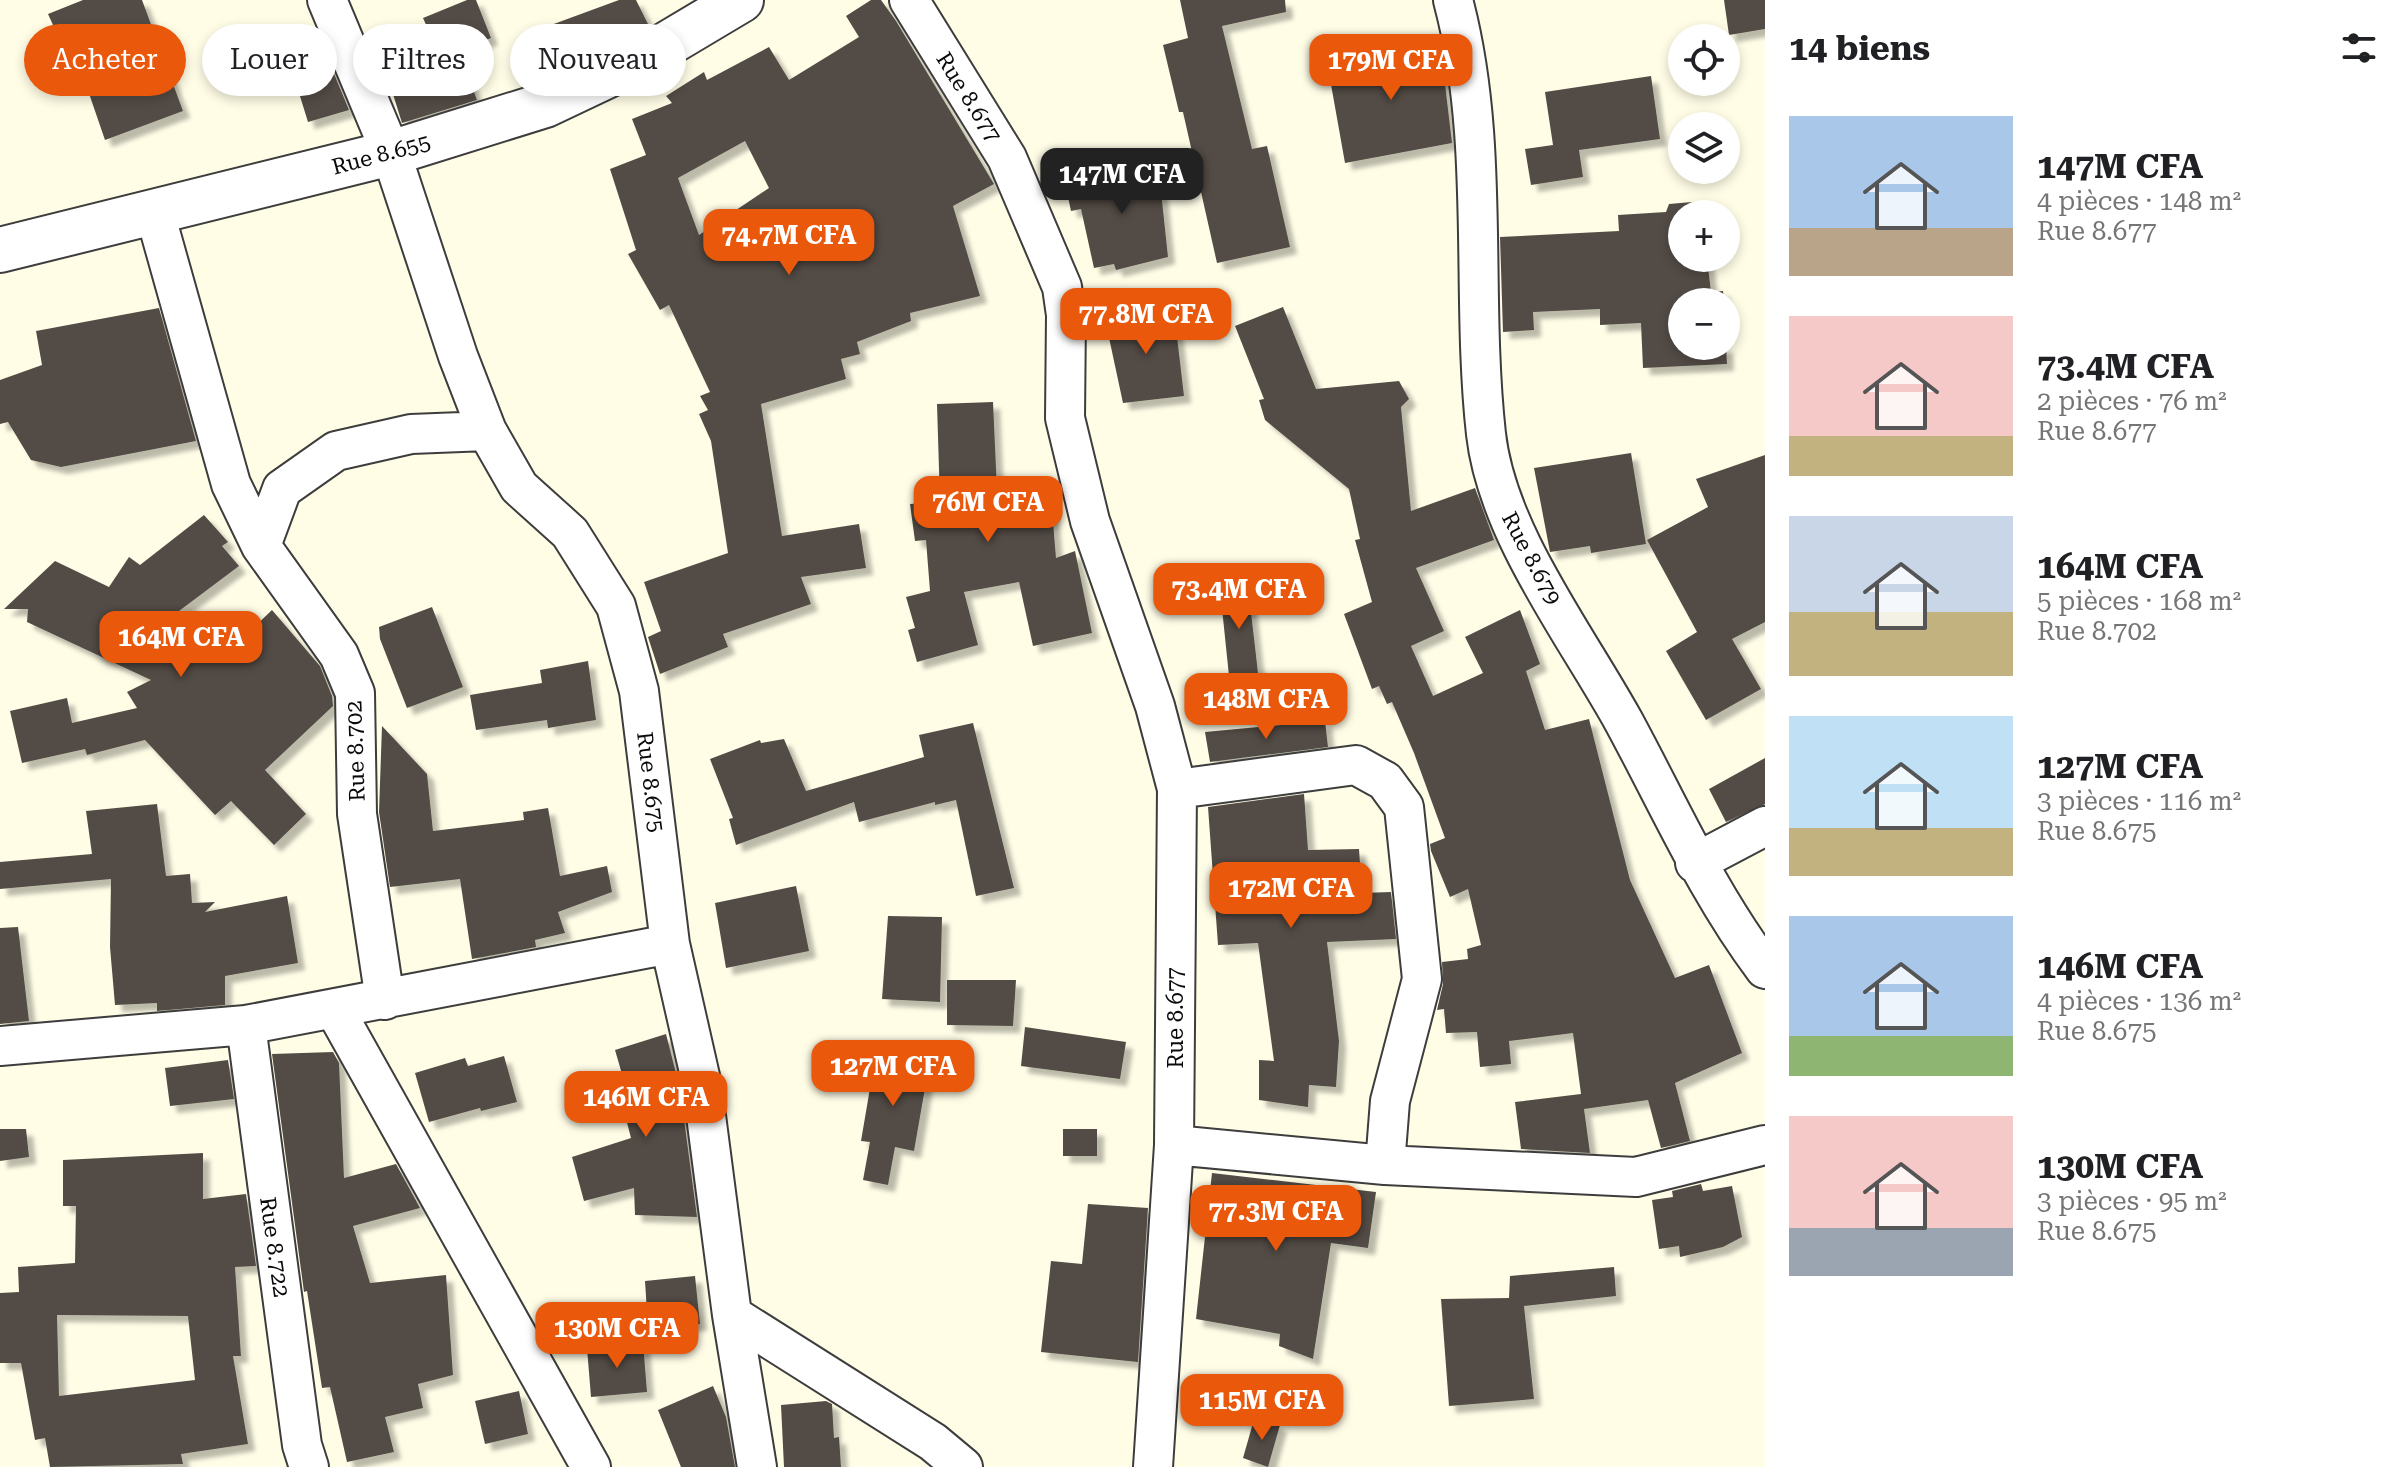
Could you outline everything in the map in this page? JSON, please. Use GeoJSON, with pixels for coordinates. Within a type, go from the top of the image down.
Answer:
{"type":"FeatureCollection","features":[{"type":"Feature","properties":{"kind":"street","name":"Rue 8.675"},"geometry":{"type":"LineString","coordinates":[[327,0],[391,153],[458,356],[487,431],[519,487],[570,533],[616,606],[639,691],[670,944],[702,1085],[732,1315],[757,1467]]}},
{"type":"Feature","properties":{"kind":"street","name":"Rue 8.655"},"geometry":{"type":"LineString","coordinates":[[0,250],[391,153],[545,105],[642,59],[741,0]]}},
{"type":"Feature","properties":{"kind":"street","name":"Rue 8.677"},"geometry":{"type":"LineString","coordinates":[[909,0],[1007,158],[1062,287],[1066,315],[1065,418],[1090,521],[1155,706],[1177,789],[1174,1145],[1153,1467]]}},
{"type":"Feature","properties":{"kind":"street","name":"Rue 8.679"},"geometry":{"type":"LineString","coordinates":[[1453,0],[1461,30],[1478,174],[1476,290],[1486,437],[1496,482],[1515,535],[1625,725],[1695,863],[1728,921],[1765,969]]}},
{"type":"Feature","properties":{"kind":"street","name":"Rue 8.702"},"geometry":{"type":"LineString","coordinates":[[154,210],[231,484],[261,546],[339,655],[355,693],[357,814],[385,1000]]}},
{"type":"Feature","properties":{"kind":"street"},"geometry":{"type":"LineString","coordinates":[[261,546],[282,489],[336,451],[411,434],[487,431]]}},
{"type":"Feature","properties":{"kind":"street"},"geometry":{"type":"LineString","coordinates":[[1177,789],[1356,765],[1385,781],[1404,807],[1422,979],[1390,1101],[1385,1165]]}},
{"type":"Feature","properties":{"kind":"street"},"geometry":{"type":"LineString","coordinates":[[1695,863],[1765,826]]}},
{"type":"Feature","properties":{"kind":"street"},"geometry":{"type":"LineString","coordinates":[[0,1046],[246,1025],[670,944]]}},
{"type":"Feature","properties":{"kind":"street"},"geometry":{"type":"LineString","coordinates":[[335,1010],[591,1467]]}},
{"type":"Feature","properties":{"kind":"street","name":"Rue 8.722"},"geometry":{"type":"LineString","coordinates":[[246,1025],[302,1445],[309,1467]]}},
{"type":"Feature","properties":{"kind":"street"},"geometry":{"type":"LineString","coordinates":[[1174,1145],[1385,1165],[1636,1177],[1765,1145]]}},
{"type":"Feature","properties":{"kind":"street"},"geometry":{"type":"LineString","coordinates":[[732,1315],[933,1442],[963,1467]]}},
{"type":"Feature","properties":{"kind":"building"},"geometry":{"type":"Polygon","coordinates":[[[83,0],[142,0],[151,24],[53,24],[48,14],[83,0]]]}},
{"type":"Feature","properties":{"kind":"building"},"geometry":{"type":"Polygon","coordinates":[[[467,0],[476,0],[485,24],[426,24],[423,18],[467,0]]]}},
{"type":"Feature","properties":{"kind":"building"},"geometry":{"type":"Polygon","coordinates":[[[619,0],[636,0],[648,24],[554,24],[619,0]]]}},
{"type":"Feature","properties":{"kind":"building"},"geometry":{"type":"Polygon","coordinates":[[[871,0],[881,0],[994,184],[953,206],[980,296],[910,313],[911,321],[857,342],[860,354],[841,359],[846,379],[761,404],[782,536],[859,524],[866,568],[801,577],[811,604],[723,634],[728,647],[660,674],[648,637],[661,631],[644,582],[728,553],[711,441],[699,414],[708,410],[700,396],[710,392],[669,305],[660,310],[628,254],[636,250],[610,169],[646,155],[632,119],[672,103],[666,96],[686,96],[686,83],[704,72],[707,80],[769,47],[789,80],[859,37],[846,16],[871,0]],[[745,141],[678,178],[699,235],[769,188],[745,141]]]}},
{"type":"Feature","properties":{"kind":"building"},"geometry":{"type":"Polygon","coordinates":[[[1180,0],[1285,0],[1286,12],[1222,26],[1252,149],[1267,146],[1290,247],[1217,263],[1183,112],[1179,112],[1163,45],[1188,38],[1180,0]]]}},
{"type":"Feature","properties":{"kind":"building"},"geometry":{"type":"Polygon","coordinates":[[[1724,0],[1765,0],[1765,29],[1740,33],[1740,24],[1727,24],[1724,0]]]}},
{"type":"Feature","properties":{"kind":"building"},"geometry":{"type":"Polygon","coordinates":[[[1440,42],[1452,143],[1345,163],[1327,62],[1440,42]]]}},
{"type":"Feature","properties":{"kind":"building"},"geometry":{"type":"Polygon","coordinates":[[[1651,76],[1660,139],[1579,150],[1583,177],[1531,185],[1525,149],[1553,145],[1545,92],[1651,76]]]}},
{"type":"Feature","properties":{"kind":"building"},"geometry":{"type":"Polygon","coordinates":[[[337,81],[349,110],[308,122],[300,96],[337,96],[337,81]]]}},
{"type":"Feature","properties":{"kind":"building"},"geometry":{"type":"Polygon","coordinates":[[[90,96],[177,96],[183,111],[105,140],[90,96]]]}},
{"type":"Feature","properties":{"kind":"building"},"geometry":{"type":"Polygon","coordinates":[[[394,96],[476,96],[477,100],[402,123],[394,96]]]}},
{"type":"Feature","properties":{"kind":"building"},"geometry":{"type":"Polygon","coordinates":[[[1158,163],[1168,257],[1116,270],[1114,264],[1094,268],[1081,209],[1071,211],[1065,183],[1158,163]]]}},
{"type":"Feature","properties":{"kind":"building"},"geometry":{"type":"Polygon","coordinates":[[[1668,207],[1668,272],[1709,272],[1711,288],[1668,288],[1668,360],[1727,360],[1727,364],[1643,368],[1641,323],[1600,325],[1600,309],[1533,312],[1534,330],[1503,332],[1500,237],[1619,231],[1618,215],[1666,212],[1668,207]]]}},
{"type":"Feature","properties":{"kind":"building"},"geometry":{"type":"Polygon","coordinates":[[[1283,307],[1316,389],[1399,381],[1409,399],[1401,407],[1411,511],[1475,488],[1494,540],[1416,568],[1444,631],[1411,646],[1433,696],[1483,673],[1465,637],[1520,610],[1540,664],[1526,671],[1545,730],[1589,719],[1630,880],[1675,978],[1709,965],[1742,1053],[1675,1083],[1690,1141],[1661,1148],[1648,1100],[1584,1109],[1590,1153],[1521,1149],[1515,1102],[1581,1094],[1573,1033],[1509,1041],[1511,1064],[1480,1067],[1477,1032],[1446,1033],[1444,1009],[1437,1010],[1443,984],[1442,962],[1468,959],[1467,949],[1481,945],[1468,889],[1450,897],[1431,851],[1430,844],[1445,838],[1414,753],[1392,702],[1387,704],[1379,686],[1372,689],[1344,614],[1372,602],[1355,540],[1360,539],[1349,489],[1265,420],[1259,400],[1264,399],[1235,326],[1283,307]]]}},
{"type":"Feature","properties":{"kind":"building"},"geometry":{"type":"Polygon","coordinates":[[[159,308],[196,441],[61,467],[31,460],[8,422],[0,424],[0,380],[42,365],[36,331],[159,308]]]}},
{"type":"Feature","properties":{"kind":"building"},"geometry":{"type":"Polygon","coordinates":[[[1174,311],[1184,396],[1123,403],[1105,319],[1174,311]]]}},
{"type":"Feature","properties":{"kind":"building"},"geometry":{"type":"Polygon","coordinates":[[[993,402],[997,490],[1050,485],[1056,558],[1075,551],[1092,633],[1033,646],[1019,582],[964,592],[978,645],[917,662],[908,630],[915,628],[906,597],[930,591],[926,540],[915,541],[910,504],[940,502],[937,404],[993,402]]]}},
{"type":"Feature","properties":{"kind":"building"},"geometry":{"type":"Polygon","coordinates":[[[1631,453],[1646,544],[1591,553],[1590,546],[1550,552],[1534,468],[1631,453]]]}},
{"type":"Feature","properties":{"kind":"building"},"geometry":{"type":"Polygon","coordinates":[[[1765,455],[1765,622],[1732,639],[1761,689],[1706,720],[1666,651],[1697,632],[1647,540],[1708,507],[1696,479],[1765,455]]]}},
{"type":"Feature","properties":{"kind":"building"},"geometry":{"type":"Polygon","coordinates":[[[204,515],[228,542],[222,546],[239,566],[179,611],[220,660],[272,610],[320,666],[332,696],[333,706],[265,770],[306,814],[274,845],[231,801],[215,815],[145,740],[87,755],[85,749],[22,763],[10,711],[67,698],[72,723],[137,708],[127,692],[151,680],[27,622],[28,609],[4,609],[55,561],[109,587],[129,557],[140,565],[204,515]]]}},
{"type":"Feature","properties":{"kind":"building"},"geometry":{"type":"Polygon","coordinates":[[[1248,586],[1258,673],[1229,676],[1220,589],[1248,586]]]}},
{"type":"Feature","properties":{"kind":"building"},"geometry":{"type":"Polygon","coordinates":[[[432,607],[463,687],[407,708],[380,639],[379,627],[432,607]]]}},
{"type":"Feature","properties":{"kind":"building"},"geometry":{"type":"Polygon","coordinates":[[[588,661],[596,720],[548,728],[547,720],[476,730],[470,695],[542,683],[540,670],[588,661]]]}},
{"type":"Feature","properties":{"kind":"building"},"geometry":{"type":"Polygon","coordinates":[[[1325,721],[1328,747],[1210,762],[1205,732],[1325,721]]]}},
{"type":"Feature","properties":{"kind":"building"},"geometry":{"type":"Polygon","coordinates":[[[973,723],[1014,888],[976,896],[956,800],[935,805],[935,802],[859,822],[854,802],[736,845],[729,819],[733,818],[710,759],[760,740],[761,743],[784,739],[806,791],[924,757],[919,735],[973,723]]]}},
{"type":"Feature","properties":{"kind":"building"},"geometry":{"type":"Polygon","coordinates":[[[382,726],[427,774],[433,831],[524,820],[523,812],[548,808],[560,876],[607,866],[612,892],[558,912],[565,933],[535,940],[536,947],[472,959],[460,879],[390,887],[379,812],[382,726]]]}},
{"type":"Feature","properties":{"kind":"building"},"geometry":{"type":"Polygon","coordinates":[[[1765,758],[1765,804],[1726,822],[1709,789],[1765,758]]]}},
{"type":"Feature","properties":{"kind":"building"},"geometry":{"type":"Polygon","coordinates":[[[1304,794],[1308,850],[1359,849],[1362,893],[1391,892],[1396,939],[1327,942],[1339,1041],[1336,1087],[1309,1085],[1308,1107],[1259,1100],[1259,1060],[1274,1061],[1258,943],[1218,945],[1208,807],[1304,794]]]}},
{"type":"Feature","properties":{"kind":"building"},"geometry":{"type":"Polygon","coordinates":[[[157,804],[166,876],[190,874],[192,903],[215,902],[205,912],[287,896],[298,963],[225,976],[225,1005],[157,1011],[157,1003],[115,1005],[110,947],[111,879],[0,889],[0,862],[92,854],[86,811],[157,804]]]}},
{"type":"Feature","properties":{"kind":"building"},"geometry":{"type":"Polygon","coordinates":[[[796,886],[809,951],[726,968],[715,903],[796,886]]]}},
{"type":"Feature","properties":{"kind":"building"},"geometry":{"type":"Polygon","coordinates":[[[888,916],[942,917],[940,1002],[882,999],[888,916]]]}},
{"type":"Feature","properties":{"kind":"building"},"geometry":{"type":"Polygon","coordinates":[[[18,927],[29,1021],[0,1024],[0,928],[18,927]]]}},
{"type":"Feature","properties":{"kind":"building"},"geometry":{"type":"Polygon","coordinates":[[[947,980],[1016,980],[1013,1026],[947,1025],[947,980]]]}},
{"type":"Feature","properties":{"kind":"building"},"geometry":{"type":"Polygon","coordinates":[[[1025,1027],[1126,1042],[1120,1079],[1021,1066],[1025,1027]]]}},
{"type":"Feature","properties":{"kind":"building"},"geometry":{"type":"Polygon","coordinates":[[[666,1034],[680,1089],[697,1217],[635,1215],[634,1188],[584,1201],[572,1157],[631,1138],[623,1107],[631,1105],[615,1050],[666,1034]]]}},
{"type":"Feature","properties":{"kind":"building"},"geometry":{"type":"Polygon","coordinates":[[[877,1047],[931,1054],[914,1151],[895,1147],[888,1185],[863,1180],[870,1142],[861,1141],[877,1047]]]}},
{"type":"Feature","properties":{"kind":"building"},"geometry":{"type":"Polygon","coordinates":[[[333,1052],[339,1063],[344,1178],[396,1164],[420,1208],[353,1226],[370,1283],[446,1275],[453,1375],[418,1384],[423,1408],[385,1417],[394,1452],[347,1462],[330,1387],[322,1388],[307,1291],[304,1292],[272,1054],[333,1052]]]}},
{"type":"Feature","properties":{"kind":"building"},"geometry":{"type":"Polygon","coordinates":[[[504,1056],[517,1102],[429,1122],[415,1073],[465,1058],[468,1066],[504,1056]]]}},
{"type":"Feature","properties":{"kind":"building"},"geometry":{"type":"Polygon","coordinates":[[[228,1060],[234,1099],[170,1106],[165,1068],[228,1060]]]}},
{"type":"Feature","properties":{"kind":"building"},"geometry":{"type":"Polygon","coordinates":[[[0,1129],[26,1129],[29,1157],[0,1161],[0,1129]]]}},
{"type":"Feature","properties":{"kind":"building"},"geometry":{"type":"Polygon","coordinates":[[[1063,1129],[1097,1129],[1097,1156],[1063,1156],[1063,1129]]]}},
{"type":"Feature","properties":{"kind":"building"},"geometry":{"type":"Polygon","coordinates":[[[203,1153],[203,1199],[246,1194],[256,1266],[235,1267],[241,1356],[233,1356],[248,1444],[181,1454],[183,1464],[50,1467],[45,1438],[35,1440],[21,1363],[0,1363],[0,1293],[19,1292],[18,1267],[75,1263],[76,1206],[63,1206],[63,1160],[203,1153]],[[57,1315],[59,1396],[195,1380],[188,1316],[57,1315]]]}},
{"type":"Feature","properties":{"kind":"building"},"geometry":{"type":"Polygon","coordinates":[[[1212,1173],[1376,1192],[1368,1248],[1331,1243],[1313,1359],[1279,1346],[1280,1334],[1196,1319],[1212,1173]]]}},
{"type":"Feature","properties":{"kind":"building"},"geometry":{"type":"Polygon","coordinates":[[[1701,1184],[1703,1191],[1732,1186],[1742,1237],[1723,1247],[1680,1257],[1679,1246],[1659,1249],[1652,1200],[1673,1197],[1672,1191],[1701,1184]]]}},
{"type":"Feature","properties":{"kind":"building"},"geometry":{"type":"Polygon","coordinates":[[[1088,1204],[1148,1208],[1138,1362],[1041,1352],[1051,1261],[1082,1264],[1088,1204]]]}},
{"type":"Feature","properties":{"kind":"building"},"geometry":{"type":"Polygon","coordinates":[[[1614,1267],[1616,1296],[1524,1306],[1534,1399],[1449,1406],[1441,1299],[1509,1298],[1510,1276],[1614,1267]]]}},
{"type":"Feature","properties":{"kind":"building"},"geometry":{"type":"Polygon","coordinates":[[[695,1276],[700,1324],[648,1328],[645,1281],[695,1276]]]}},
{"type":"Feature","properties":{"kind":"building"},"geometry":{"type":"Polygon","coordinates":[[[643,1342],[647,1392],[591,1397],[587,1348],[643,1342]]]}},
{"type":"Feature","properties":{"kind":"building"},"geometry":{"type":"Polygon","coordinates":[[[713,1386],[726,1417],[735,1467],[681,1467],[658,1410],[713,1386]]]}},
{"type":"Feature","properties":{"kind":"building"},"geometry":{"type":"Polygon","coordinates":[[[519,1391],[528,1434],[485,1444],[475,1401],[519,1391]]]}},
{"type":"Feature","properties":{"kind":"building"},"geometry":{"type":"Polygon","coordinates":[[[826,1401],[832,1404],[834,1438],[839,1437],[841,1467],[784,1467],[781,1405],[826,1401]]]}},
{"type":"Feature","properties":{"kind":"building"},"geometry":{"type":"Polygon","coordinates":[[[1255,1416],[1280,1425],[1268,1467],[1243,1458],[1255,1416]]]}}]}
